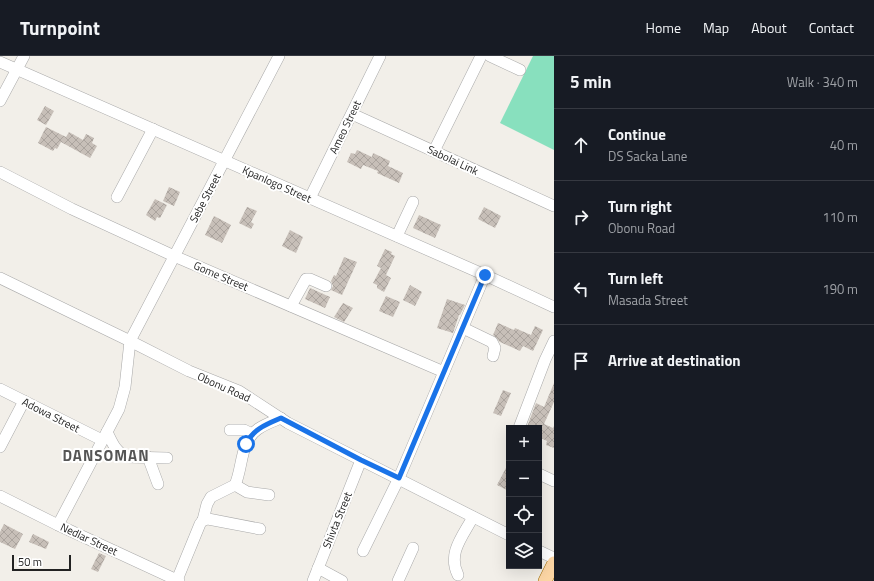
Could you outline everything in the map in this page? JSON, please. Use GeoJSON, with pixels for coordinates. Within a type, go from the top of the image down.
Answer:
{"type":"FeatureCollection","features":[{"type":"Feature","properties":{"kind":"main road"},"geometry":{"type":"LineString","coordinates":[[545,581],[554,563]]}},
{"type":"Feature","properties":{"kind":"street"},"geometry":{"type":"LineString","coordinates":[[0,101],[24,56]]}},
{"type":"Feature","properties":{"kind":"street","name":"Sebe Street"},"geometry":{"type":"LineString","coordinates":[[130,341],[279,56]]}},
{"type":"Feature","properties":{"kind":"street","name":"Ameo Street"},"geometry":{"type":"LineString","coordinates":[[310,198],[380,56]]}},
{"type":"Feature","properties":{"kind":"street"},"geometry":{"type":"LineString","coordinates":[[434,151],[481,57],[520,70]]}},
{"type":"Feature","properties":{"kind":"street","name":"Kpanlogo Street"},"geometry":{"type":"LineString","coordinates":[[0,62],[397,236],[554,307]]}},
{"type":"Feature","properties":{"kind":"street","name":"Sabolai Link"},"geometry":{"type":"LineString","coordinates":[[352,114],[554,206]]}},
{"type":"Feature","properties":{"kind":"street"},"geometry":{"type":"LineString","coordinates":[[117,197],[153,129]]}},
{"type":"Feature","properties":{"kind":"street","name":"Gome Street"},"geometry":{"type":"LineString","coordinates":[[0,172],[72,209],[174,256],[444,372]]}},
{"type":"Feature","properties":{"kind":"street"},"geometry":{"type":"LineString","coordinates":[[397,236],[413,202]]}},
{"type":"Feature","properties":{"kind":"street"},"geometry":{"type":"LineString","coordinates":[[363,551],[399,478],[485,275]]}},
{"type":"Feature","properties":{"kind":"street","name":"Obonu Road"},"geometry":{"type":"LineString","coordinates":[[0,278],[189,371],[239,391],[281,418],[506,533]]}},
{"type":"Feature","properties":{"kind":"street"},"geometry":{"type":"LineString","coordinates":[[291,306],[306,279],[310,279],[326,286]]}},
{"type":"Feature","properties":{"kind":"street"},"geometry":{"type":"LineString","coordinates":[[463,328],[492,342],[495,348],[493,356]]}},
{"type":"Feature","properties":{"kind":"street"},"geometry":{"type":"LineString","coordinates":[[58,525],[119,409],[125,387],[130,341]]}},
{"type":"Feature","properties":{"kind":"street"},"geometry":{"type":"LineString","coordinates":[[520,425],[550,362],[554,341]]}},
{"type":"Feature","properties":{"kind":"street","name":"Adowa Street"},"geometry":{"type":"LineString","coordinates":[[0,389],[104,436]]}},
{"type":"Feature","properties":{"kind":"street"},"geometry":{"type":"LineString","coordinates":[[0,447],[24,401]]}},
{"type":"Feature","properties":{"kind":"street"},"geometry":{"type":"LineString","coordinates":[[178,580],[211,497],[235,485],[246,444],[252,434],[259,428],[281,418]]}},
{"type":"Feature","properties":{"kind":"street"},"geometry":{"type":"LineString","coordinates":[[230,430],[244,430],[252,434]]}},
{"type":"Feature","properties":{"kind":"street"},"geometry":{"type":"LineString","coordinates":[[104,436],[118,452],[127,457],[167,458]]}},
{"type":"Feature","properties":{"kind":"street"},"geometry":{"type":"LineString","coordinates":[[148,458],[158,484]]}},
{"type":"Feature","properties":{"kind":"street","name":"Shivta Street"},"geometry":{"type":"LineString","coordinates":[[312,581],[361,460]]}},
{"type":"Feature","properties":{"kind":"street"},"geometry":{"type":"LineString","coordinates":[[542,475],[554,481]]}},
{"type":"Feature","properties":{"kind":"street"},"geometry":{"type":"LineString","coordinates":[[235,485],[247,492],[269,495]]}},
{"type":"Feature","properties":{"kind":"street","name":"Nedlar Street"},"geometry":{"type":"LineString","coordinates":[[0,496],[58,525],[178,580]]}},
{"type":"Feature","properties":{"kind":"street"},"geometry":{"type":"LineString","coordinates":[[458,575],[453,559],[454,552],[473,516]]}},
{"type":"Feature","properties":{"kind":"street"},"geometry":{"type":"LineString","coordinates":[[203,520],[208,519],[260,529]]}},
{"type":"Feature","properties":{"kind":"street"},"geometry":{"type":"LineString","coordinates":[[398,581],[414,548]]}},
{"type":"Feature","properties":{"kind":"street"},"geometry":{"type":"LineString","coordinates":[[542,552],[554,558]]}},
{"type":"Feature","properties":{"kind":"street"},"geometry":{"type":"LineString","coordinates":[[318,568],[342,581]]}},
{"type":"Feature","properties":{"kind":"green space"},"geometry":{"type":"Polygon","coordinates":[[[533,56],[554,56],[554,150],[500,123],[533,56]]]}},
{"type":"Feature","properties":{"kind":"building"},"geometry":{"type":"Polygon","coordinates":[[[45,106],[54,111],[46,125],[37,120],[45,106]]]}},
{"type":"Feature","properties":{"kind":"building"},"geometry":{"type":"Polygon","coordinates":[[[46,127],[66,137],[69,132],[83,140],[86,134],[94,138],[92,143],[97,146],[90,158],[61,142],[57,149],[55,148],[53,151],[38,143],[46,127]]]}},
{"type":"Feature","properties":{"kind":"building"},"geometry":{"type":"Polygon","coordinates":[[[357,150],[372,157],[373,153],[390,161],[388,166],[403,173],[399,183],[377,173],[378,171],[363,165],[361,169],[347,162],[351,153],[355,154],[357,150]]]}},
{"type":"Feature","properties":{"kind":"building"},"geometry":{"type":"Polygon","coordinates":[[[169,187],[180,192],[174,206],[163,201],[169,187]]]}},
{"type":"Feature","properties":{"kind":"building"},"geometry":{"type":"Polygon","coordinates":[[[155,199],[167,205],[160,218],[157,217],[155,221],[146,215],[155,199]]]}},
{"type":"Feature","properties":{"kind":"building"},"geometry":{"type":"Polygon","coordinates":[[[247,207],[257,211],[251,222],[254,224],[251,229],[239,223],[247,207]]]}},
{"type":"Feature","properties":{"kind":"building"},"geometry":{"type":"Polygon","coordinates":[[[484,207],[501,216],[495,228],[478,219],[484,207]]]}},
{"type":"Feature","properties":{"kind":"building"},"geometry":{"type":"Polygon","coordinates":[[[419,215],[441,225],[435,238],[413,228],[419,215]]]}},
{"type":"Feature","properties":{"kind":"building"},"geometry":{"type":"Polygon","coordinates":[[[214,216],[231,225],[222,243],[205,235],[214,216]]]}},
{"type":"Feature","properties":{"kind":"building"},"geometry":{"type":"Polygon","coordinates":[[[290,230],[303,237],[296,253],[282,246],[290,230]]]}},
{"type":"Feature","properties":{"kind":"building"},"geometry":{"type":"Polygon","coordinates":[[[385,249],[392,252],[391,254],[395,256],[386,275],[391,278],[384,292],[377,288],[377,285],[373,283],[381,268],[377,266],[385,249]]]}},
{"type":"Feature","properties":{"kind":"building"},"geometry":{"type":"Polygon","coordinates":[[[344,257],[357,262],[342,295],[331,290],[333,286],[331,281],[334,275],[336,276],[344,257]]]}},
{"type":"Feature","properties":{"kind":"building"},"geometry":{"type":"Polygon","coordinates":[[[410,285],[422,292],[415,306],[403,300],[410,285]]]}},
{"type":"Feature","properties":{"kind":"building"},"geometry":{"type":"Polygon","coordinates":[[[310,288],[330,297],[325,308],[305,299],[310,288]]]}},
{"type":"Feature","properties":{"kind":"building"},"geometry":{"type":"Polygon","coordinates":[[[386,296],[400,302],[393,317],[379,311],[386,296]]]}},
{"type":"Feature","properties":{"kind":"building"},"geometry":{"type":"Polygon","coordinates":[[[447,299],[465,305],[459,315],[453,333],[437,328],[447,299]]]}},
{"type":"Feature","properties":{"kind":"building"},"geometry":{"type":"Polygon","coordinates":[[[343,303],[353,308],[344,322],[334,317],[343,303]]]}},
{"type":"Feature","properties":{"kind":"building"},"geometry":{"type":"Polygon","coordinates":[[[498,323],[531,335],[535,326],[543,330],[533,351],[523,346],[520,351],[500,342],[493,335],[498,323]]]}},
{"type":"Feature","properties":{"kind":"building"},"geometry":{"type":"Polygon","coordinates":[[[554,383],[554,402],[544,424],[553,428],[554,426],[554,448],[546,445],[547,441],[542,438],[542,425],[528,425],[536,403],[544,407],[554,383]]]}},
{"type":"Feature","properties":{"kind":"building"},"geometry":{"type":"Polygon","coordinates":[[[503,390],[511,393],[501,416],[493,413],[503,390]]]}},
{"type":"Feature","properties":{"kind":"building"},"geometry":{"type":"Polygon","coordinates":[[[506,468],[506,490],[497,485],[506,468]]]}},
{"type":"Feature","properties":{"kind":"building"},"geometry":{"type":"Polygon","coordinates":[[[4,524],[23,534],[15,549],[0,542],[0,532],[4,524]]]}},
{"type":"Feature","properties":{"kind":"building"},"geometry":{"type":"Polygon","coordinates":[[[33,534],[49,542],[46,549],[29,542],[33,534]]]}},
{"type":"Feature","properties":{"kind":"building"},"geometry":{"type":"Polygon","coordinates":[[[99,553],[106,556],[98,572],[91,569],[99,553]]]}},
{"type":"Feature","properties":{"kind":"district","name":"DANSOMAN"},"geometry":{"type":"Point","coordinates":[106,455]}},
{"type":"Feature","properties":{"kind":"route"},"geometry":{"type":"LineString","coordinates":[[246,444],[252,434],[259,428],[281,418],[288,423],[399,478],[485,275]]}}]}
